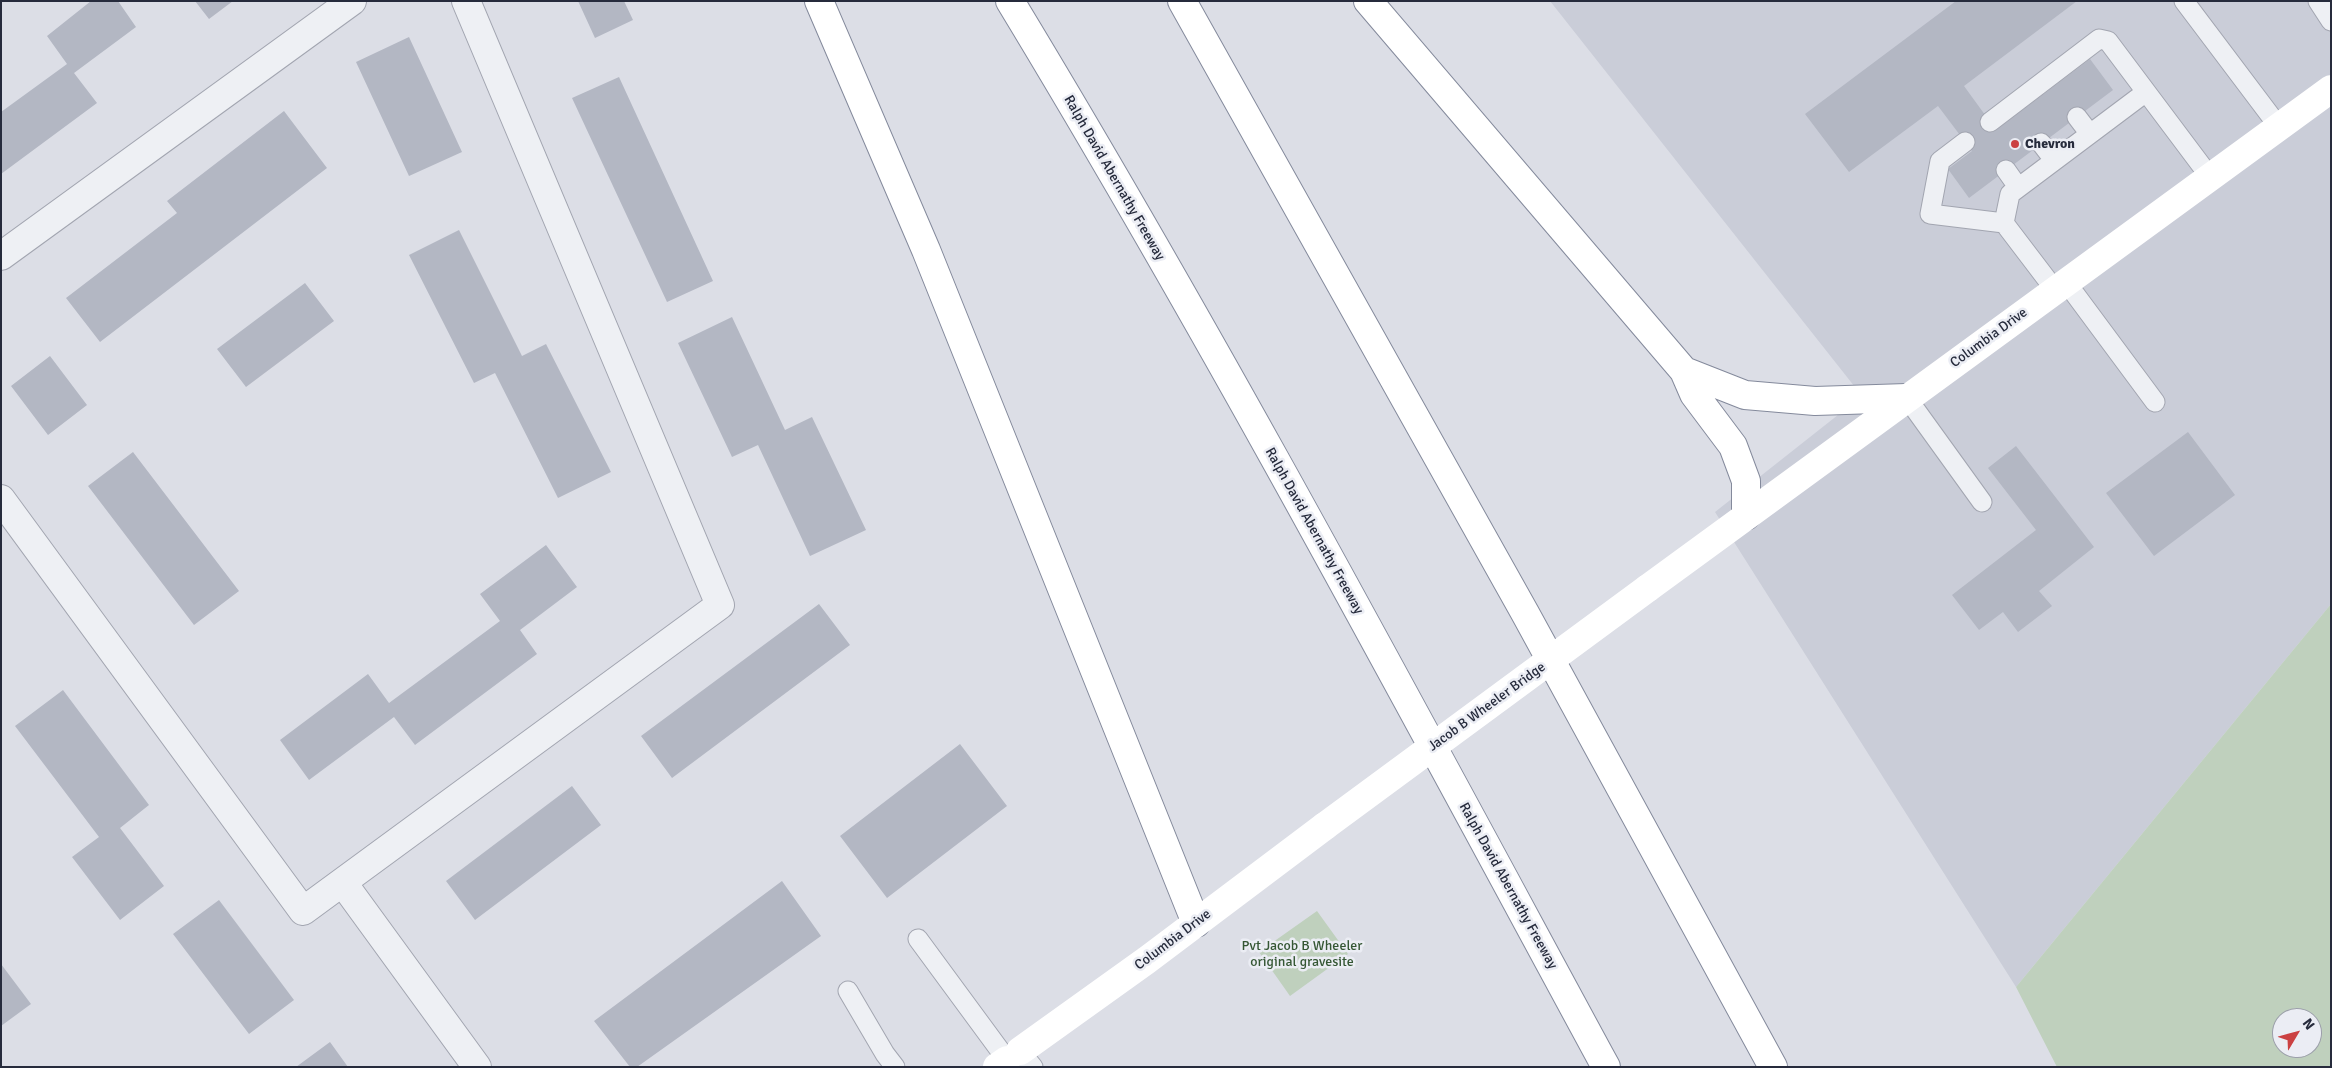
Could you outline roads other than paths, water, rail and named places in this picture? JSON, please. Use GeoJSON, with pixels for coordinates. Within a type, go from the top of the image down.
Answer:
{"type":"FeatureCollection","features":[{"type":"Feature","properties":{"kind":"main road"},"geometry":{"type":"LineString","coordinates":[[819,1],[919,233],[1196,923]]}},
{"type":"Feature","properties":{"kind":"main road","name":"Ralph David Abernathy Freeway"},"geometry":{"type":"LineString","coordinates":[[1010,1],[1089,131],[1358,610],[1606,1067]]}},
{"type":"Feature","properties":{"kind":"main road"},"geometry":{"type":"LineString","coordinates":[[1182,1],[1515,596],[1772,1067]]}},
{"type":"Feature","properties":{"kind":"main road"},"geometry":{"type":"LineString","coordinates":[[1368,1],[1684,371],[1694,394],[1733,446],[1746,481],[1746,516]]}},
{"type":"Feature","properties":{"kind":"main road","name":"Columbia Drive"},"geometry":{"type":"LineString","coordinates":[[1648,588],[2331,90]]}},
{"type":"Feature","properties":{"kind":"main road"},"geometry":{"type":"LineString","coordinates":[[1684,371],[1745,395],[1815,401],[1907,398]]}},
{"type":"Feature","properties":{"kind":"main road","name":"Jacob B Wheeler Bridge"},"geometry":{"type":"LineString","coordinates":[[1325,826],[1648,588]]}},
{"type":"Feature","properties":{"kind":"main road","name":"Columbia Drive"},"geometry":{"type":"LineString","coordinates":[[1014,1061],[1325,826]]}},
{"type":"Feature","properties":{"kind":"street"},"geometry":{"type":"LineString","coordinates":[[1,256],[352,1]]}},
{"type":"Feature","properties":{"kind":"street"},"geometry":{"type":"LineString","coordinates":[[1,499],[303,911],[720,604],[466,1]]}},
{"type":"Feature","properties":{"kind":"street"},"geometry":{"type":"LineString","coordinates":[[343,883],[477,1067]]}},
{"type":"Feature","properties":{"kind":"lane"},"geometry":{"type":"LineString","coordinates":[[2184,1],[2279,128]]}},
{"type":"Feature","properties":{"kind":"lane"},"geometry":{"type":"LineString","coordinates":[[2318,1],[2331,21]]}},
{"type":"Feature","properties":{"kind":"lane"},"geometry":{"type":"LineString","coordinates":[[1990,122],[2016,109],[2052,82],[2099,39],[2108,41],[2210,177]]}},
{"type":"Feature","properties":{"kind":"lane"},"geometry":{"type":"LineString","coordinates":[[2004,224],[2010,194],[2146,92]]}},
{"type":"Feature","properties":{"kind":"lane"},"geometry":{"type":"LineString","coordinates":[[2077,116],[2090,134]]}},
{"type":"Feature","properties":{"kind":"lane"},"geometry":{"type":"LineString","coordinates":[[1965,142],[1940,161],[1930,214],[2004,224],[2060,286],[2155,402]]}},
{"type":"Feature","properties":{"kind":"lane"},"geometry":{"type":"LineString","coordinates":[[2042,143],[2054,160]]}},
{"type":"Feature","properties":{"kind":"lane"},"geometry":{"type":"LineString","coordinates":[[2006,170],[2018,187]]}},
{"type":"Feature","properties":{"kind":"lane"},"geometry":{"type":"LineString","coordinates":[[1907,398],[1982,502]]}},
{"type":"Feature","properties":{"kind":"lane"},"geometry":{"type":"LineString","coordinates":[[918,938],[1014,1061]]}},
{"type":"Feature","properties":{"kind":"lane"},"geometry":{"type":"LineString","coordinates":[[848,991],[885,1054],[895,1067]]}},
{"type":"Feature","properties":{"kind":"place","name":"Chevron"},"geometry":{"type":"Point","coordinates":[2015,144]}},
{"type":"Feature","properties":{"kind":"park label","name":"Pvt Jacob B Wheeler original gravesite"},"geometry":{"type":"Point","coordinates":[1302,954]}}]}
